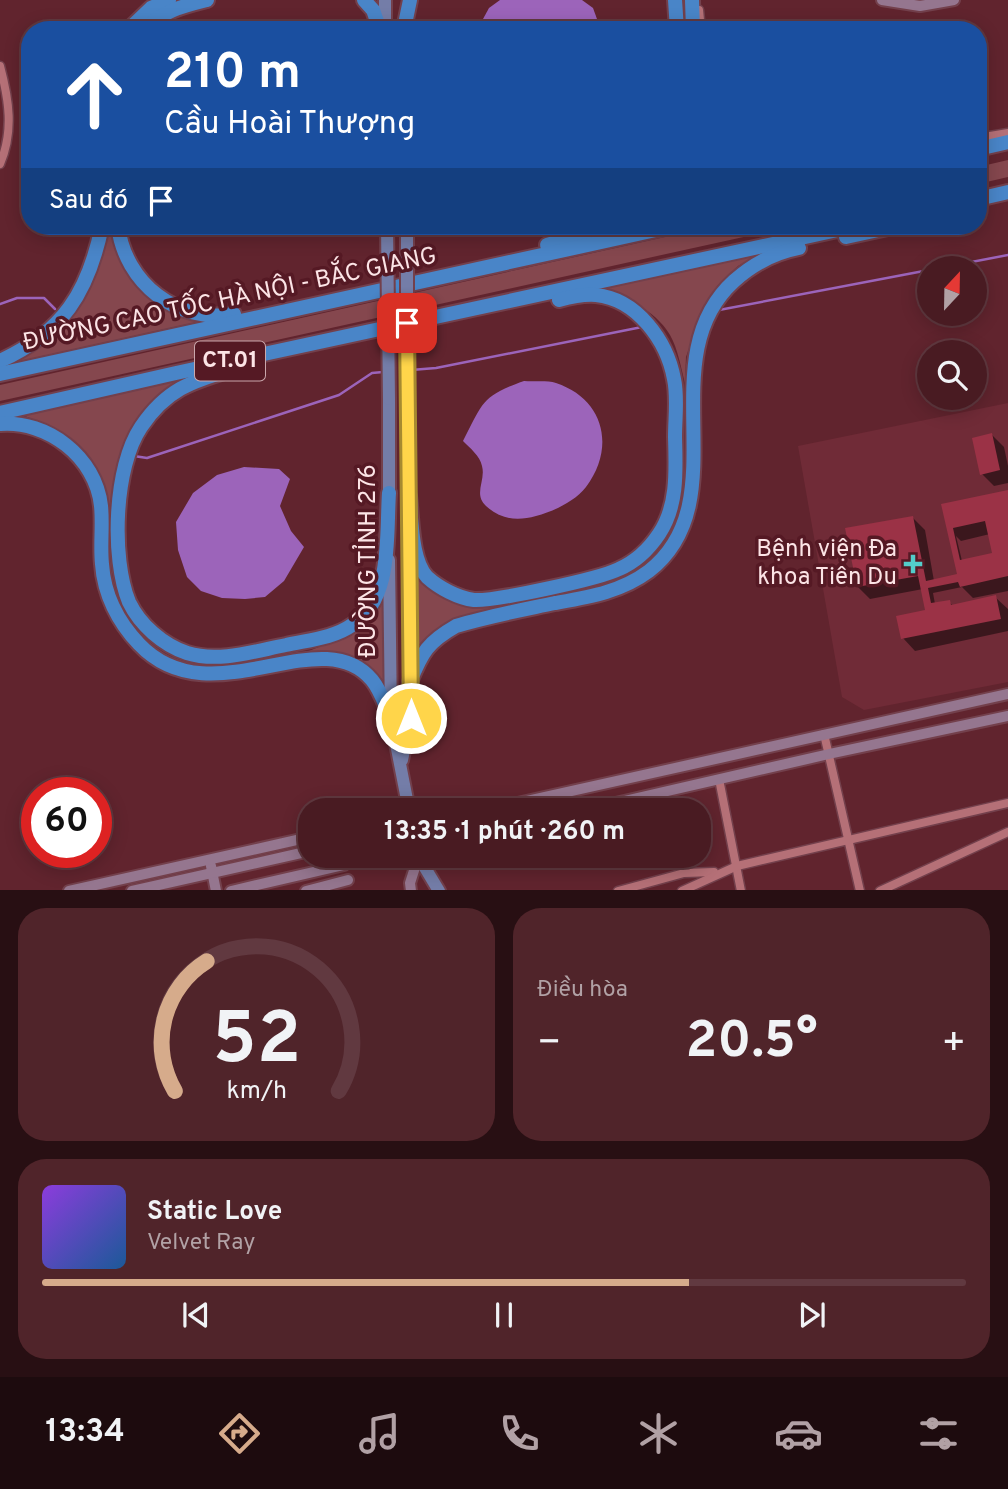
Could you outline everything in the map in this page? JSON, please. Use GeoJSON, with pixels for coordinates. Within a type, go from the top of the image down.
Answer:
{"type":"FeatureCollection","features":[{"type":"Feature","properties":{"kind":"highway"},"geometry":{"type":"LineString","coordinates":[[137,21],[151,8],[169,0]]}},
{"type":"Feature","properties":{"kind":"highway"},"geometry":{"type":"LineString","coordinates":[[155,21],[174,9],[207,0]]}},
{"type":"Feature","properties":{"kind":"highway"},"geometry":{"type":"LineString","coordinates":[[364,0],[378,21]]}},
{"type":"Feature","properties":{"kind":"highway"},"geometry":{"type":"LineString","coordinates":[[405,21],[407,0]]}},
{"type":"Feature","properties":{"kind":"highway"},"geometry":{"type":"LineString","coordinates":[[676,0],[677,21]]}},
{"type":"Feature","properties":{"kind":"highway"},"geometry":{"type":"LineString","coordinates":[[692,0],[693,21]]}},
{"type":"Feature","properties":{"kind":"highway"},"geometry":{"type":"LineString","coordinates":[[987,147],[1008,142]]}},
{"type":"Feature","properties":{"kind":"highway"},"geometry":{"type":"LineString","coordinates":[[987,156],[1008,151]]}},
{"type":"Feature","properties":{"kind":"highway"},"geometry":{"type":"LineString","coordinates":[[987,197],[1008,192]]}},
{"type":"Feature","properties":{"kind":"highway"},"geometry":{"type":"LineString","coordinates":[[0,360],[38,340],[56,325],[70,308],[89,270],[99,235]]}},
{"type":"Feature","properties":{"kind":"highway"},"geometry":{"type":"LineString","coordinates":[[120,235],[127,261],[148,289],[177,307],[194,313],[226,316],[288,304],[340,299]]}},
{"type":"Feature","properties":{"kind":"highway"},"geometry":{"type":"LineString","coordinates":[[446,276],[580,235]]}},
{"type":"Feature","properties":{"kind":"highway","name":"ĐƯỜNG CAO TỐC HÀ NỘI - BẮC GIANG"},"geometry":{"type":"LineString","coordinates":[[0,374],[633,235]]}},
{"type":"Feature","properties":{"kind":"highway","name":"CT.01"},"geometry":{"type":"LineString","coordinates":[[0,413],[814,235]]}},
{"type":"Feature","properties":{"kind":"highway"},"geometry":{"type":"LineString","coordinates":[[410,682],[422,653],[435,638],[456,626],[604,594],[628,585],[663,558],[677,539],[691,496],[695,357],[709,310],[725,289],[768,256],[858,235]]}},
{"type":"Feature","properties":{"kind":"highway"},"geometry":{"type":"LineString","coordinates":[[409,496],[417,562],[426,576],[440,586],[458,596],[474,600],[598,576],[619,569],[649,547],[660,532],[674,493],[675,381],[669,358],[659,338],[643,318],[622,304],[596,295],[537,305],[460,311]]}},
{"type":"Feature","properties":{"kind":"highway"},"geometry":{"type":"LineString","coordinates":[[321,342],[189,383],[172,393],[141,427],[125,463],[119,505],[120,566],[130,603],[139,619],[152,633],[188,653],[208,657],[229,656],[334,634],[352,626],[370,610],[381,586],[389,493]]}},
{"type":"Feature","properties":{"kind":"highway"},"geometry":{"type":"LineString","coordinates":[[0,424],[17,423],[42,429],[65,444],[82,461],[95,484],[101,504],[102,566],[107,593],[113,609],[140,646],[160,660],[204,675],[230,674],[314,658],[335,660],[354,667],[370,678],[380,691],[391,718]]}},
{"type":"Feature","properties":{"kind":"main road"},"geometry":{"type":"LineString","coordinates":[[384,21],[385,0]]}},
{"type":"Feature","properties":{"kind":"main road","name":"ĐƯỜNG TỈNH 276"},"geometry":{"type":"LineString","coordinates":[[387,235],[391,718],[406,798]]}},
{"type":"Feature","properties":{"kind":"main road","name":"ĐƯỜNG TỈNH 276"},"geometry":{"type":"LineString","coordinates":[[401,764],[411,718],[407,235]]}},
{"type":"Feature","properties":{"kind":"main road"},"geometry":{"type":"LineString","coordinates":[[425,868],[438,890]]}},
{"type":"Feature","properties":{"kind":"street"},"geometry":{"type":"LineString","coordinates":[[698,0],[700,21]]}},
{"type":"Feature","properties":{"kind":"street"},"geometry":{"type":"LineString","coordinates":[[882,0],[920,6],[954,0]]}},
{"type":"Feature","properties":{"kind":"street"},"geometry":{"type":"LineString","coordinates":[[0,66],[10,115],[6,150],[0,164]]}},
{"type":"Feature","properties":{"kind":"street"},"geometry":{"type":"LineString","coordinates":[[987,136],[1008,133]]}},
{"type":"Feature","properties":{"kind":"street"},"geometry":{"type":"LineString","coordinates":[[539,798],[1008,694]]}},
{"type":"Feature","properties":{"kind":"street"},"geometry":{"type":"LineString","coordinates":[[637,798],[1008,716]]}},
{"type":"Feature","properties":{"kind":"street"},"geometry":{"type":"LineString","coordinates":[[824,734],[860,890]]}},
{"type":"Feature","properties":{"kind":"street"},"geometry":{"type":"LineString","coordinates":[[719,779],[741,890]]}},
{"type":"Feature","properties":{"kind":"street"},"geometry":{"type":"LineString","coordinates":[[684,890],[737,866],[1008,803]]}},
{"type":"Feature","properties":{"kind":"street"},"geometry":{"type":"LineString","coordinates":[[882,890],[1008,832]]}},
{"type":"Feature","properties":{"kind":"street"},"geometry":{"type":"LineString","coordinates":[[74,890],[298,840]]}},
{"type":"Feature","properties":{"kind":"street"},"geometry":{"type":"LineString","coordinates":[[136,890],[298,854]]}},
{"type":"Feature","properties":{"kind":"street"},"geometry":{"type":"LineString","coordinates":[[210,860],[216,890]]}},
{"type":"Feature","properties":{"kind":"street"},"geometry":{"type":"LineString","coordinates":[[235,890],[331,868]]}},
{"type":"Feature","properties":{"kind":"street"},"geometry":{"type":"LineString","coordinates":[[411,890],[415,868]]}},
{"type":"Feature","properties":{"kind":"street"},"geometry":{"type":"LineString","coordinates":[[622,890],[684,873],[719,872]]}},
{"type":"Feature","properties":{"kind":"street"},"geometry":{"type":"LineString","coordinates":[[310,890],[348,880]]}},
{"type":"Feature","properties":{"kind":"shaded area"},"geometry":{"type":"Polygon","coordinates":[[[500,0],[582,0],[593,8],[598,21],[482,21],[489,8],[500,0]]]}},
{"type":"Feature","properties":{"kind":"shaded area"},"geometry":{"type":"Polygon","coordinates":[[[1008,160],[1008,177],[987,182],[987,165],[1008,160]]]}},
{"type":"Feature","properties":{"kind":"shaded area"},"geometry":{"type":"Polygon","coordinates":[[[105,235],[114,235],[122,262],[206,320],[2,365],[37,345],[68,321],[85,297],[105,235]]]}},
{"type":"Feature","properties":{"kind":"shaded area"},"geometry":{"type":"Polygon","coordinates":[[[674,235],[752,235],[0,401],[0,385],[674,235]]]}},
{"type":"Feature","properties":{"kind":"shaded area"},"geometry":{"type":"Polygon","coordinates":[[[767,251],[738,266],[718,285],[703,307],[686,357],[685,383],[675,346],[656,318],[638,305],[596,289],[767,251]]]}},
{"type":"Feature","properties":{"kind":"shaded area"},"geometry":{"type":"Polygon","coordinates":[[[186,375],[153,403],[131,431],[118,463],[110,506],[95,471],[77,446],[52,428],[16,413],[186,375]]]}},
{"type":"Feature","properties":{"kind":"shaded area"},"geometry":{"type":"Polygon","coordinates":[[[524,381],[556,383],[585,400],[600,426],[602,441],[601,456],[595,472],[581,492],[550,511],[516,519],[498,514],[482,501],[481,462],[463,441],[485,402],[499,391],[524,381]]]}},
{"type":"Feature","properties":{"kind":"shaded area","name":"Bệnh viện Đa khoa Tiên Du"},"geometry":{"type":"Polygon","coordinates":[[[1008,403],[1008,682],[864,710],[842,697],[798,446],[974,410],[987,410],[987,407],[1008,403]]]}},
{"type":"Feature","properties":{"kind":"shaded area"},"geometry":{"type":"Polygon","coordinates":[[[244,467],[279,469],[290,479],[280,506],[291,531],[304,547],[284,581],[265,597],[222,598],[201,591],[187,577],[178,550],[176,522],[193,493],[217,475],[244,467]]]}},
{"type":"Feature","properties":{"kind":"shaded area"},"geometry":{"type":"Polygon","coordinates":[[[412,567],[475,605],[497,607],[443,626],[416,648],[412,567]]]}},
{"type":"Feature","properties":{"kind":"shaded area"},"geometry":{"type":"Polygon","coordinates":[[[384,600],[385,682],[368,668],[350,659],[309,651],[361,627],[384,600]]]}},
{"type":"Feature","properties":{"kind":"building"},"geometry":{"type":"Polygon","coordinates":[[[992,433],[1000,470],[980,475],[972,438],[992,433]]]}},
{"type":"Feature","properties":{"kind":"building"},"geometry":{"type":"Polygon","coordinates":[[[1008,490],[1008,576],[960,587],[958,582],[928,588],[931,603],[950,600],[951,605],[996,595],[1001,619],[901,639],[896,616],[925,610],[918,576],[857,587],[845,528],[913,516],[926,581],[957,574],[941,504],[1008,490]],[[985,521],[953,528],[960,560],[992,553],[985,521]]]}},
{"type":"Feature","properties":{"kind":"waterway"},"geometry":{"type":"LineString","coordinates":[[987,259],[1008,255]]}},
{"type":"Feature","properties":{"kind":"waterway"},"geometry":{"type":"LineString","coordinates":[[719,310],[917,272]]}},
{"type":"Feature","properties":{"kind":"waterway"},"geometry":{"type":"LineString","coordinates":[[0,304],[17,298],[44,298],[55,309]]}},
{"type":"Feature","properties":{"kind":"waterway"},"geometry":{"type":"LineString","coordinates":[[411,370],[436,368],[642,327]]}},
{"type":"Feature","properties":{"kind":"waterway"},"geometry":{"type":"LineString","coordinates":[[134,456],[147,458],[339,395],[372,373],[383,372]]}},
{"type":"Feature","properties":{"kind":"place","name":"Bệnh viện Đa khoa Tiên Du"},"geometry":{"type":"Point","coordinates":[913,564]}},
{"type":"Feature","properties":{"kind":"route"},"geometry":{"type":"LineString","coordinates":[[407,323],[411,718]]}}]}
